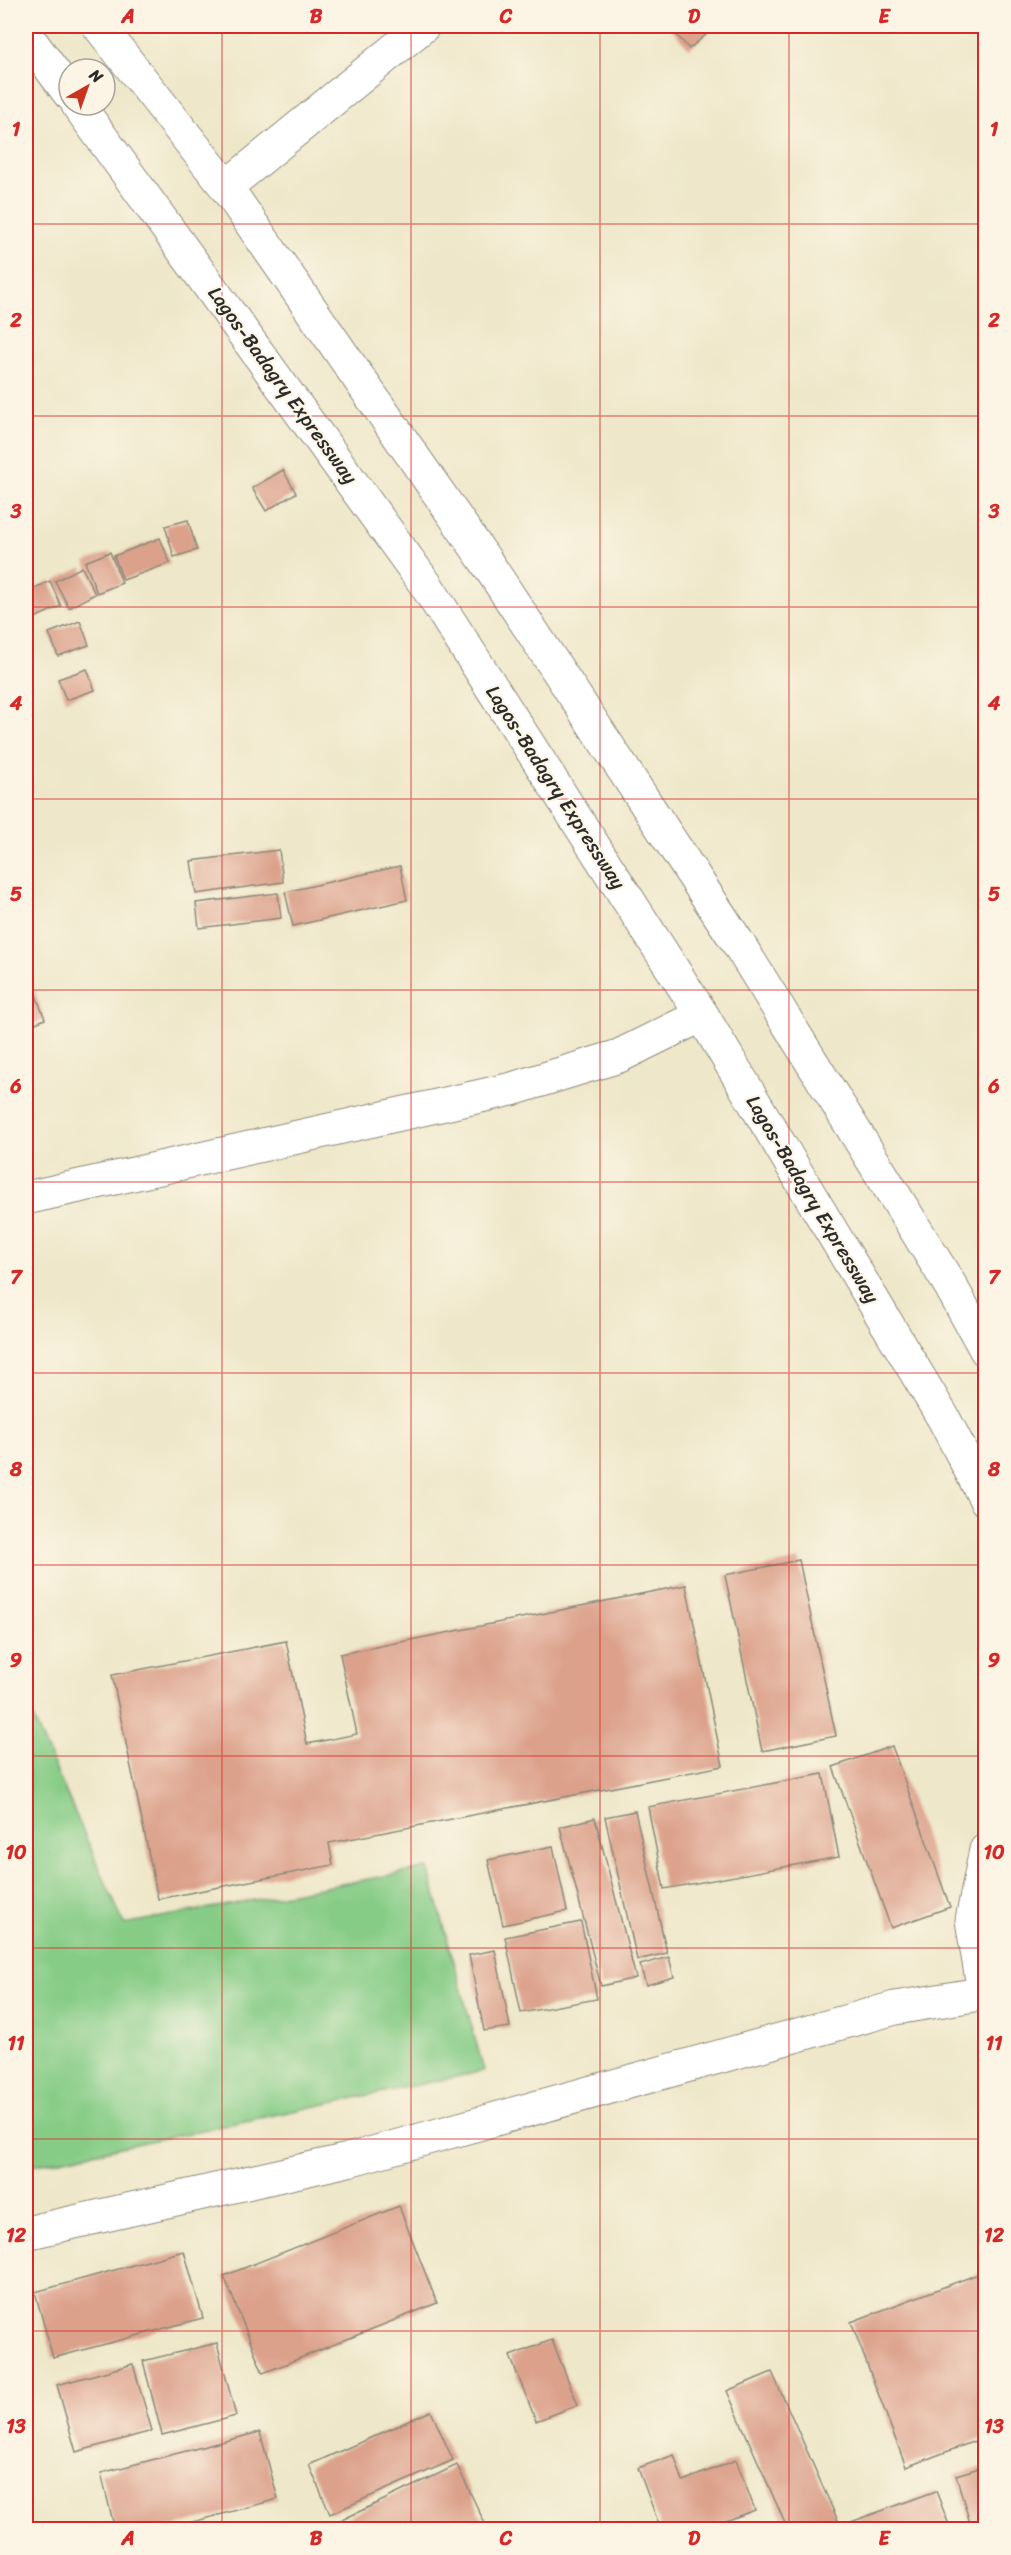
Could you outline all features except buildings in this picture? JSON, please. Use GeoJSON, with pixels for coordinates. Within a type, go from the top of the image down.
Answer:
{"type":"FeatureCollection","features":[{"type":"Feature","properties":{"kind":"main road"},"geometry":{"type":"LineString","coordinates":[[99,26],[226,187],[485,560],[732,934],[951,1285],[986,1350]]}},
{"type":"Feature","properties":{"kind":"main road"},"geometry":{"type":"LineString","coordinates":[[226,187],[423,26]]}},
{"type":"Feature","properties":{"kind":"main road"},"geometry":{"type":"LineString","coordinates":[[26,35],[57,77]]}},
{"type":"Feature","properties":{"kind":"main road","name":"Lagos-Badagry Expressway"},"geometry":{"type":"LineString","coordinates":[[87,117],[426,585],[702,1015],[944,1419],[986,1500]]}},
{"type":"Feature","properties":{"kind":"main road"},"geometry":{"type":"LineString","coordinates":[[26,1198],[512,1089],[619,1056],[702,1015]]}},
{"type":"Feature","properties":{"kind":"main road"},"geometry":{"type":"LineString","coordinates":[[26,2233],[348,2160],[895,2008],[985,1993],[972,1920],[986,1850]]}},
{"type":"Feature","properties":{"kind":"green space"},"geometry":{"type":"Polygon","coordinates":[[[26,1702],[124,1924],[428,1868],[484,2071],[26,2167],[26,1702]]]}}]}
